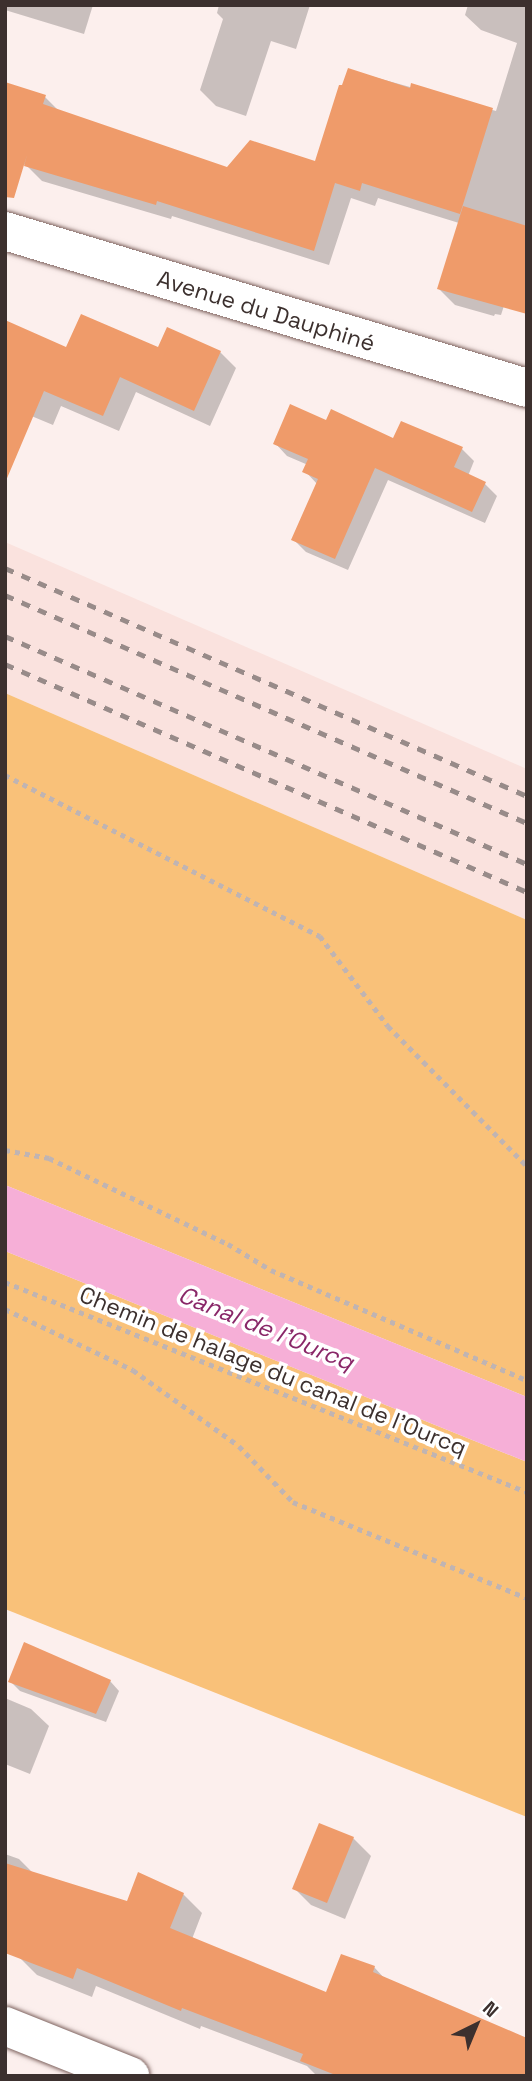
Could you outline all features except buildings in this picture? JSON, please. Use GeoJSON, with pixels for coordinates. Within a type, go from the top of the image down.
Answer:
{"type":"FeatureCollection","features":[{"type":"Feature","properties":{"kind":"street","name":"Avenue du Dauphiné"},"geometry":{"type":"LineString","coordinates":[[5,231],[527,388]]}},
{"type":"Feature","properties":{"kind":"street"},"geometry":{"type":"LineString","coordinates":[[5,2026],[130,2076]]}},
{"type":"Feature","properties":{"kind":"path"},"geometry":{"type":"LineString","coordinates":[[5,775],[320,936],[388,1026],[527,1166]]}},
{"type":"Feature","properties":{"kind":"path"},"geometry":{"type":"LineString","coordinates":[[5,1150],[49,1158],[228,1244],[271,1269],[527,1380]]}},
{"type":"Feature","properties":{"kind":"path","name":"Chemin de halage du canal de l'Ourcq"},"geometry":{"type":"LineString","coordinates":[[5,1282],[527,1492]]}},
{"type":"Feature","properties":{"kind":"path"},"geometry":{"type":"LineString","coordinates":[[5,1309],[133,1370],[239,1446],[293,1502],[527,1598]]}},
{"type":"Feature","properties":{"kind":"shaded area"},"geometry":{"type":"Polygon","coordinates":[[[5,542],[527,769],[527,920],[5,693],[5,542]]]}},
{"type":"Feature","properties":{"kind":"shaded area"},"geometry":{"type":"Polygon","coordinates":[[[5,693],[527,920],[527,1397],[5,1185],[5,693]]]}},
{"type":"Feature","properties":{"kind":"shaded area"},"geometry":{"type":"Polygon","coordinates":[[[5,1251],[527,1462],[527,1817],[5,1609],[5,1251]]]}},
{"type":"Feature","properties":{"kind":"water","name":"Canal de l'Ourcq"},"geometry":{"type":"Polygon","coordinates":[[[5,1185],[527,1397],[527,1462],[5,1251],[5,1185]]]}},
{"type":"Feature","properties":{"kind":"railway"},"geometry":{"type":"LineString","coordinates":[[5,568],[527,796]]}},
{"type":"Feature","properties":{"kind":"railway"},"geometry":{"type":"LineString","coordinates":[[5,595],[527,823]]}},
{"type":"Feature","properties":{"kind":"railway"},"geometry":{"type":"LineString","coordinates":[[5,636],[527,864]]}},
{"type":"Feature","properties":{"kind":"railway"},"geometry":{"type":"LineString","coordinates":[[5,664],[527,892]]}}]}
